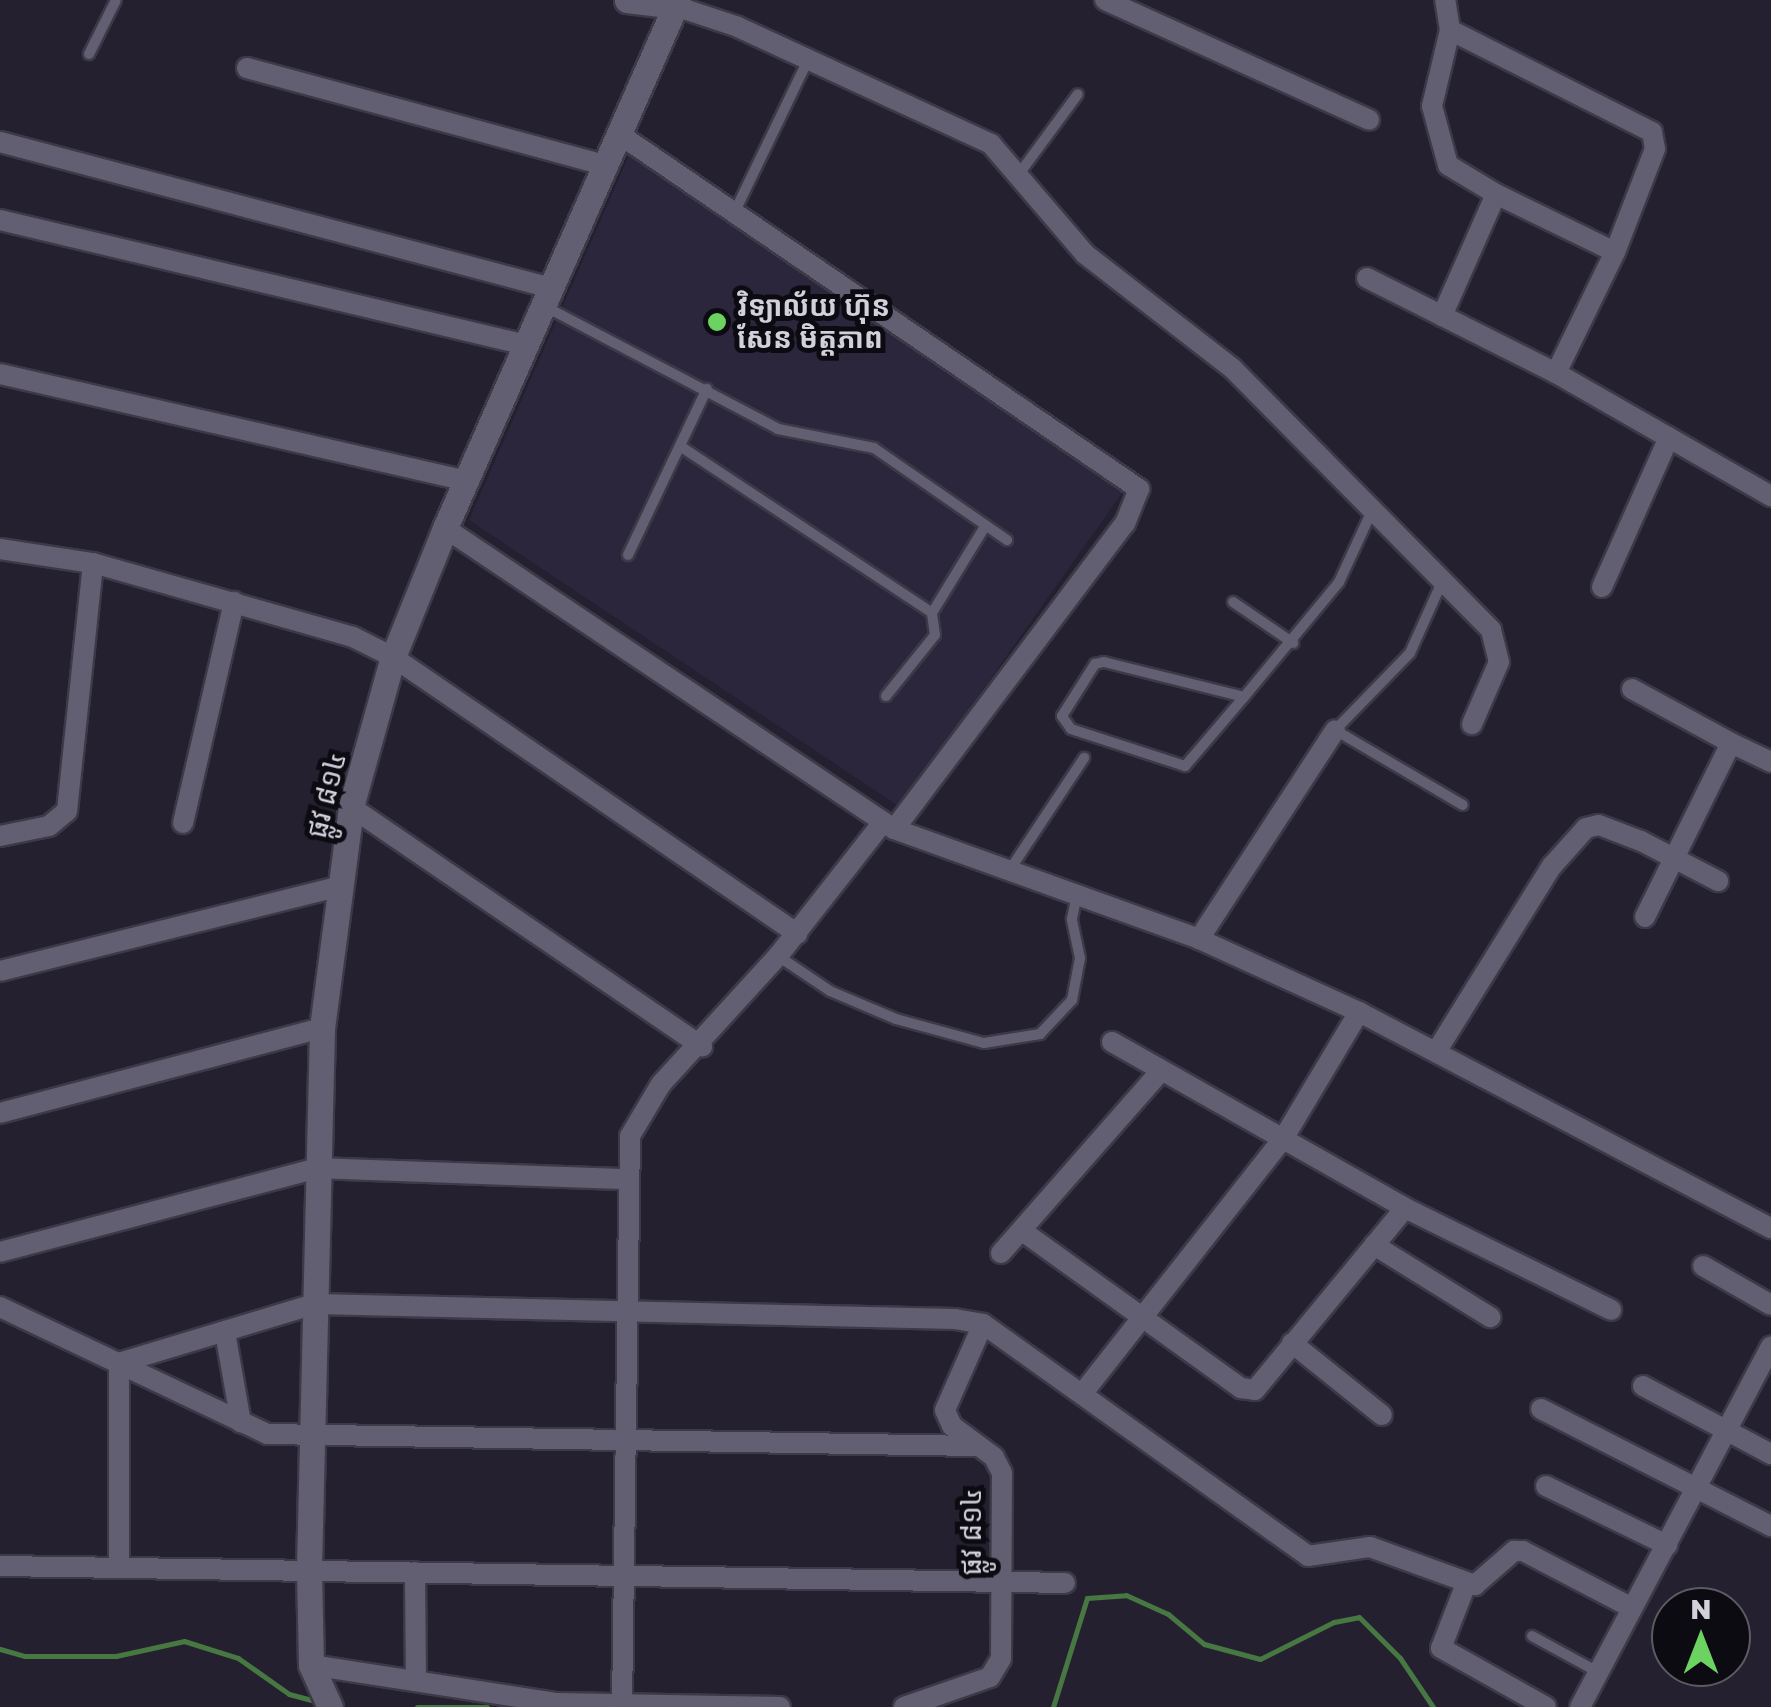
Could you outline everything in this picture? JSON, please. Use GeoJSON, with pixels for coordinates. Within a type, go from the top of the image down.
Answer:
{"type":"FeatureCollection","features":[{"type":"Feature","properties":{"kind":"street"},"geometry":{"type":"LineString","coordinates":[[627,0],[676,3],[975,134],[1020,174],[1085,254],[1233,369],[1442,581],[1497,645],[1496,677],[1472,724]]}},
{"type":"Feature","properties":{"kind":"street"},"geometry":{"type":"LineString","coordinates":[[1106,0],[1369,120]]}},
{"type":"Feature","properties":{"kind":"street"},"geometry":{"type":"LineString","coordinates":[[1445,0],[1450,30],[1432,106],[1448,165],[1496,194],[1615,252]]}},
{"type":"Feature","properties":{"kind":"street","name":"ផ្លូវ ៨១៤"},"geometry":{"type":"LineString","coordinates":[[314,1673],[309,1568],[322,1028],[336,888],[351,806],[394,658],[445,528],[676,3]]}},
{"type":"Feature","properties":{"kind":"street"},"geometry":{"type":"LineString","coordinates":[[1450,30],[1652,132],[1656,149],[1615,252],[1556,373]]}},
{"type":"Feature","properties":{"kind":"street"},"geometry":{"type":"LineString","coordinates":[[247,68],[605,166]]}},
{"type":"Feature","properties":{"kind":"street"},"geometry":{"type":"LineString","coordinates":[[618,134],[736,209],[1139,489],[1125,523],[888,826],[702,1046],[644,1106],[630,1136],[625,1179],[622,1706]]}},
{"type":"Feature","properties":{"kind":"street"},"geometry":{"type":"LineString","coordinates":[[0,142],[547,296]]}},
{"type":"Feature","properties":{"kind":"street"},"geometry":{"type":"LineString","coordinates":[[1442,316],[1496,194]]}},
{"type":"Feature","properties":{"kind":"street"},"geometry":{"type":"LineString","coordinates":[[0,220],[526,345]]}},
{"type":"Feature","properties":{"kind":"street"},"geometry":{"type":"LineString","coordinates":[[1368,278],[1556,373],[1771,496]]}},
{"type":"Feature","properties":{"kind":"street"},"geometry":{"type":"LineString","coordinates":[[0,374],[466,481]]}},
{"type":"Feature","properties":{"kind":"street"},"geometry":{"type":"LineString","coordinates":[[1602,587],[1669,437]]}},
{"type":"Feature","properties":{"kind":"street"},"geometry":{"type":"LineString","coordinates":[[445,528],[888,826],[1076,898],[1199,939],[1360,1012],[1771,1228]]}},
{"type":"Feature","properties":{"kind":"street"},"geometry":{"type":"LineString","coordinates":[[0,549],[93,563],[353,638],[394,658],[797,934]]}},
{"type":"Feature","properties":{"kind":"street"},"geometry":{"type":"LineString","coordinates":[[0,836],[49,826],[67,811],[93,563]]}},
{"type":"Feature","properties":{"kind":"street"},"geometry":{"type":"LineString","coordinates":[[183,823],[234,602]]}},
{"type":"Feature","properties":{"kind":"street"},"geometry":{"type":"LineString","coordinates":[[1632,689],[1771,762]]}},
{"type":"Feature","properties":{"kind":"street"},"geometry":{"type":"LineString","coordinates":[[1199,939],[1335,730]]}},
{"type":"Feature","properties":{"kind":"street"},"geometry":{"type":"LineString","coordinates":[[1645,917],[1731,743]]}},
{"type":"Feature","properties":{"kind":"street"},"geometry":{"type":"LineString","coordinates":[[351,806],[702,1046]]}},
{"type":"Feature","properties":{"kind":"street"},"geometry":{"type":"LineString","coordinates":[[1436,1052],[1577,836],[1599,825],[1673,854],[1718,881]]}},
{"type":"Feature","properties":{"kind":"street"},"geometry":{"type":"LineString","coordinates":[[0,970],[336,888]]}},
{"type":"Feature","properties":{"kind":"street"},"geometry":{"type":"LineString","coordinates":[[1082,1394],[1283,1138],[1360,1012]]}},
{"type":"Feature","properties":{"kind":"street"},"geometry":{"type":"LineString","coordinates":[[0,1113],[322,1028]]}},
{"type":"Feature","properties":{"kind":"street"},"geometry":{"type":"LineString","coordinates":[[1112,1042],[1159,1073],[1404,1208],[1610,1310]]}},
{"type":"Feature","properties":{"kind":"street"},"geometry":{"type":"LineString","coordinates":[[1001,1253],[1025,1233],[1159,1073]]}},
{"type":"Feature","properties":{"kind":"street"},"geometry":{"type":"LineString","coordinates":[[0,1252],[318,1168],[625,1179]]}},
{"type":"Feature","properties":{"kind":"street"},"geometry":{"type":"LineString","coordinates":[[1025,1233],[1241,1388],[1255,1390],[1404,1208]]}},
{"type":"Feature","properties":{"kind":"street"},"geometry":{"type":"LineString","coordinates":[[1374,1245],[1490,1317]]}},
{"type":"Feature","properties":{"kind":"street"},"geometry":{"type":"LineString","coordinates":[[1703,1266],[1771,1304]]}},
{"type":"Feature","properties":{"kind":"street"},"geometry":{"type":"LineString","coordinates":[[119,1363],[315,1304],[982,1324],[1296,1550],[1324,1558],[1352,1545],[1370,1547],[1474,1585],[1514,1552],[1522,1552],[1632,1608]]}},
{"type":"Feature","properties":{"kind":"street"},"geometry":{"type":"LineString","coordinates":[[0,1307],[268,1434],[976,1446]]}},
{"type":"Feature","properties":{"kind":"street","name":"ផ្លូវ ៨១៤"},"geometry":{"type":"LineString","coordinates":[[904,1707],[998,1669],[1002,1473],[994,1457],[976,1446],[945,1410],[982,1324]]}},
{"type":"Feature","properties":{"kind":"street"},"geometry":{"type":"LineString","coordinates":[[225,1332],[241,1422]]}},
{"type":"Feature","properties":{"kind":"street"},"geometry":{"type":"LineString","coordinates":[[1292,1343],[1382,1416]]}},
{"type":"Feature","properties":{"kind":"street"},"geometry":{"type":"LineString","coordinates":[[1580,1707],[1771,1346]]}},
{"type":"Feature","properties":{"kind":"street"},"geometry":{"type":"LineString","coordinates":[[119,1363],[119,1564]]}},
{"type":"Feature","properties":{"kind":"street"},"geometry":{"type":"LineString","coordinates":[[1643,1386],[1771,1454]]}},
{"type":"Feature","properties":{"kind":"street"},"geometry":{"type":"LineString","coordinates":[[1541,1410],[1771,1526]]}},
{"type":"Feature","properties":{"kind":"street"},"geometry":{"type":"LineString","coordinates":[[1546,1486],[1667,1545]]}},
{"type":"Feature","properties":{"kind":"street"},"geometry":{"type":"LineString","coordinates":[[0,1566],[119,1564],[622,1580],[1064,1584]]}},
{"type":"Feature","properties":{"kind":"street"},"geometry":{"type":"LineString","coordinates":[[415,1572],[416,1681]]}},
{"type":"Feature","properties":{"kind":"street"},"geometry":{"type":"LineString","coordinates":[[1466,1584],[1441,1648],[1546,1707]]}},
{"type":"Feature","properties":{"kind":"street"},"geometry":{"type":"LineString","coordinates":[[330,1707],[314,1673],[416,1681],[557,1703],[780,1707]]}},
{"type":"Feature","properties":{"kind":"lane"},"geometry":{"type":"LineString","coordinates":[[88,54],[116,0]]}},
{"type":"Feature","properties":{"kind":"lane"},"geometry":{"type":"LineString","coordinates":[[736,209],[808,60]]}},
{"type":"Feature","properties":{"kind":"lane"},"geometry":{"type":"LineString","coordinates":[[1020,174],[1078,94]]}},
{"type":"Feature","properties":{"kind":"lane"},"geometry":{"type":"LineString","coordinates":[[547,296],[778,430],[874,448],[1007,540]]}},
{"type":"Feature","properties":{"kind":"lane"},"geometry":{"type":"LineString","coordinates":[[628,555],[707,389]]}},
{"type":"Feature","properties":{"kind":"lane"},"geometry":{"type":"LineString","coordinates":[[680,446],[932,613]]}},
{"type":"Feature","properties":{"kind":"lane"},"geometry":{"type":"LineString","coordinates":[[1244,697],[1104,662],[1095,664],[1062,716],[1071,729],[1185,766],[1293,643],[1339,582],[1372,510]]}},
{"type":"Feature","properties":{"kind":"lane"},"geometry":{"type":"LineString","coordinates":[[886,696],[935,635],[932,613],[986,525]]}},
{"type":"Feature","properties":{"kind":"lane"},"geometry":{"type":"LineString","coordinates":[[1442,581],[1410,653],[1335,730],[1463,805]]}},
{"type":"Feature","properties":{"kind":"lane"},"geometry":{"type":"LineString","coordinates":[[1233,602],[1293,643]]}},
{"type":"Feature","properties":{"kind":"lane"},"geometry":{"type":"LineString","coordinates":[[1008,872],[1084,758]]}},
{"type":"Feature","properties":{"kind":"lane"},"geometry":{"type":"LineString","coordinates":[[778,956],[830,991],[896,1019],[984,1042],[1040,1034],[1072,1000],[1080,958],[1072,919],[1076,898]]}},
{"type":"Feature","properties":{"kind":"lane"},"geometry":{"type":"LineString","coordinates":[[1532,1636],[1598,1673]]}},
{"type":"Feature","properties":{"kind":"shaded area","name":"វិទ្យាល័យ ហ៊ុន សែន មិត្តភាព"},"geometry":{"type":"Polygon","coordinates":[[[630,153],[1124,490],[900,807],[469,520],[630,153]]]}},
{"type":"Feature","properties":{"kind":"waterway"},"geometry":{"type":"LineString","coordinates":[[1053,1707],[1087,1598],[1126,1595],[1168,1614],[1204,1644],[1260,1659],[1334,1622],[1359,1617],[1400,1658],[1433,1707]]}},
{"type":"Feature","properties":{"kind":"waterway"},"geometry":{"type":"LineString","coordinates":[[0,1649],[25,1656],[116,1656],[184,1641],[238,1658],[289,1694],[319,1702]]}},
{"type":"Feature","properties":{"kind":"waterway"},"geometry":{"type":"LineString","coordinates":[[417,1707],[487,1707]]}},
{"type":"Feature","properties":{"kind":"place","name":"វិទ្យាល័យ ហ៊ុន សែន មិត្តភាព"},"geometry":{"type":"Point","coordinates":[717,322]}}]}
